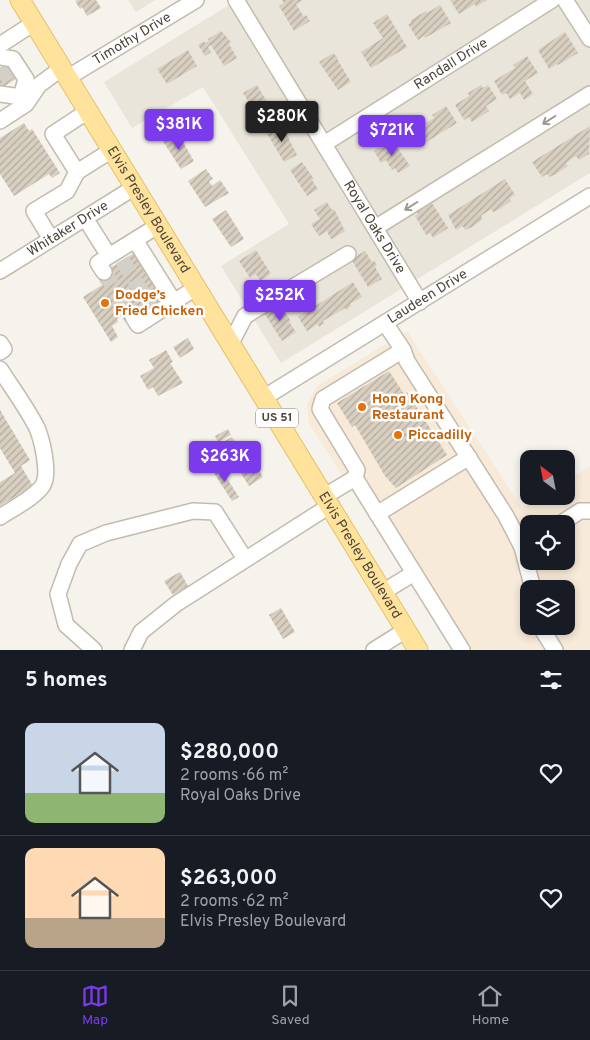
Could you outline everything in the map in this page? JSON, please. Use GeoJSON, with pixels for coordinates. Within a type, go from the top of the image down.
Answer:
{"type":"FeatureCollection","features":[{"type":"Feature","properties":{"kind":"main road","name":"Elvis Presley Boulevard"},"geometry":{"type":"LineString","coordinates":[[20,0],[265,397],[418,650]]}},
{"type":"Feature","properties":{"kind":"street","name":"Timothy Drive"},"geometry":{"type":"LineString","coordinates":[[23,101],[39,85],[65,73],[196,0]]}},
{"type":"Feature","properties":{"kind":"street","name":"Royal Oaks Drive"},"geometry":{"type":"LineString","coordinates":[[236,0],[420,302]]}},
{"type":"Feature","properties":{"kind":"street","name":"Randall Drive"},"geometry":{"type":"LineString","coordinates":[[324,144],[552,0]]}},
{"type":"Feature","properties":{"kind":"street"},"geometry":{"type":"LineString","coordinates":[[565,0],[590,39]]}},
{"type":"Feature","properties":{"kind":"street"},"geometry":{"type":"LineString","coordinates":[[0,45],[34,23]]}},
{"type":"Feature","properties":{"kind":"street"},"geometry":{"type":"LineString","coordinates":[[0,121],[23,101],[26,79],[13,59],[1,63]]}},
{"type":"Feature","properties":{"kind":"street"},"geometry":{"type":"LineString","coordinates":[[11,82],[23,101]]}},
{"type":"Feature","properties":{"kind":"street"},"geometry":{"type":"LineString","coordinates":[[0,94],[23,101]]}},
{"type":"Feature","properties":{"kind":"street"},"geometry":{"type":"LineString","coordinates":[[375,228],[590,94]]}},
{"type":"Feature","properties":{"kind":"street"},"geometry":{"type":"LineString","coordinates":[[77,172],[53,134],[88,111]]}},
{"type":"Feature","properties":{"kind":"street"},"geometry":{"type":"LineString","coordinates":[[51,239],[34,211],[67,191],[77,172],[112,150]]}},
{"type":"Feature","properties":{"kind":"street","name":"Whitaker Drive"},"geometry":{"type":"LineString","coordinates":[[0,271],[135,187]]}},
{"type":"Feature","properties":{"kind":"street","name":"Laudeen Drive"},"geometry":{"type":"LineString","coordinates":[[265,397],[590,196]]}},
{"type":"Feature","properties":{"kind":"street"},"geometry":{"type":"LineString","coordinates":[[85,218],[116,256]]}},
{"type":"Feature","properties":{"kind":"street"},"geometry":{"type":"LineString","coordinates":[[104,272],[98,263],[116,256],[134,240],[159,225]]}},
{"type":"Feature","properties":{"kind":"street"},"geometry":{"type":"LineString","coordinates":[[134,240],[174,302]]}},
{"type":"Feature","properties":{"kind":"street"},"geometry":{"type":"LineString","coordinates":[[231,343],[245,316],[348,254]]}},
{"type":"Feature","properties":{"kind":"street"},"geometry":{"type":"LineString","coordinates":[[133,317],[138,325],[154,310],[174,302],[197,287]]}},
{"type":"Feature","properties":{"kind":"street"},"geometry":{"type":"LineString","coordinates":[[386,323],[407,360],[520,536]]}},
{"type":"Feature","properties":{"kind":"street"},"geometry":{"type":"LineString","coordinates":[[0,343],[4,349],[0,352]]}},
{"type":"Feature","properties":{"kind":"street"},"geometry":{"type":"LineString","coordinates":[[132,650],[141,632],[176,604],[328,501],[355,478],[357,470],[320,409],[323,399],[403,350]]}},
{"type":"Feature","properties":{"kind":"street"},"geometry":{"type":"LineString","coordinates":[[0,369],[37,429],[44,452],[46,469],[44,484],[34,494],[0,517]]}},
{"type":"Feature","properties":{"kind":"street"},"geometry":{"type":"LineString","coordinates":[[377,514],[469,457]]}},
{"type":"Feature","properties":{"kind":"street"},"geometry":{"type":"LineString","coordinates":[[355,478],[462,650]]}},
{"type":"Feature","properties":{"kind":"street"},"geometry":{"type":"LineString","coordinates":[[94,650],[66,625],[58,594],[80,544],[106,533],[193,511],[215,512],[245,559]]}},
{"type":"Feature","properties":{"kind":"street"},"geometry":{"type":"LineString","coordinates":[[574,515],[580,511],[590,511]]}},
{"type":"Feature","properties":{"kind":"street"},"geometry":{"type":"LineString","coordinates":[[384,592],[414,573]]}},
{"type":"Feature","properties":{"kind":"street"},"geometry":{"type":"LineString","coordinates":[[374,650],[406,630]]}},
{"type":"Feature","properties":{"kind":"street"},"geometry":{"type":"LineString","coordinates":[[546,635],[555,650]]}},
{"type":"Feature","properties":{"kind":"shaded area"},"geometry":{"type":"Polygon","coordinates":[[[128,0],[155,0],[136,12],[128,0]]]}},
{"type":"Feature","properties":{"kind":"shaded area"},"geometry":{"type":"Polygon","coordinates":[[[237,0],[590,0],[590,173],[281,363],[221,266],[289,224],[203,87],[132,128],[104,82],[237,0]]]}},
{"type":"Feature","properties":{"kind":"shaded area"},"geometry":{"type":"Polygon","coordinates":[[[407,331],[522,508],[527,505],[575,505],[575,475],[590,466],[590,650],[453,650],[309,423],[307,404],[317,386],[407,331]]]}},
{"type":"Feature","properties":{"kind":"building"},"geometry":{"type":"Polygon","coordinates":[[[96,0],[101,8],[87,16],[82,7],[80,9],[75,1],[96,0]]]}},
{"type":"Feature","properties":{"kind":"building"},"geometry":{"type":"Polygon","coordinates":[[[282,0],[303,0],[296,4],[304,17],[306,15],[310,21],[294,31],[279,6],[284,3],[282,0]]]}},
{"type":"Feature","properties":{"kind":"building"},"geometry":{"type":"Polygon","coordinates":[[[450,0],[487,0],[476,7],[475,4],[459,14],[450,0]]]}},
{"type":"Feature","properties":{"kind":"building"},"geometry":{"type":"Polygon","coordinates":[[[440,5],[451,23],[418,40],[408,24],[426,11],[427,13],[440,5]]]}},
{"type":"Feature","properties":{"kind":"building"},"geometry":{"type":"Polygon","coordinates":[[[387,14],[407,47],[371,68],[361,52],[383,38],[373,23],[387,14]]]}},
{"type":"Feature","properties":{"kind":"building"},"geometry":{"type":"Polygon","coordinates":[[[221,31],[231,42],[229,44],[237,58],[224,66],[211,45],[208,47],[211,52],[205,56],[198,45],[204,41],[205,43],[209,41],[208,39],[221,31]]]}},
{"type":"Feature","properties":{"kind":"building"},"geometry":{"type":"Polygon","coordinates":[[[565,32],[578,53],[549,69],[538,50],[565,32]]]}},
{"type":"Feature","properties":{"kind":"building"},"geometry":{"type":"Polygon","coordinates":[[[188,50],[197,66],[167,84],[157,69],[188,50]]]}},
{"type":"Feature","properties":{"kind":"building"},"geometry":{"type":"Polygon","coordinates":[[[333,53],[338,58],[351,82],[338,90],[319,62],[333,53]]]}},
{"type":"Feature","properties":{"kind":"building"},"geometry":{"type":"Polygon","coordinates":[[[527,56],[538,73],[525,81],[533,94],[524,100],[520,93],[510,99],[506,93],[502,95],[494,81],[515,68],[513,65],[527,56]]]}},
{"type":"Feature","properties":{"kind":"building"},"geometry":{"type":"Polygon","coordinates":[[[12,60],[22,75],[0,89],[0,68],[12,60]]]}},
{"type":"Feature","properties":{"kind":"building"},"geometry":{"type":"Polygon","coordinates":[[[257,85],[273,112],[260,120],[243,93],[257,85]]]}},
{"type":"Feature","properties":{"kind":"building"},"geometry":{"type":"Polygon","coordinates":[[[481,85],[483,88],[488,85],[497,99],[486,106],[489,111],[472,122],[469,117],[464,120],[455,105],[469,96],[468,93],[481,85]]]}},
{"type":"Feature","properties":{"kind":"building"},"geometry":{"type":"Polygon","coordinates":[[[446,106],[457,123],[420,146],[411,132],[434,118],[432,115],[446,106]]]}},
{"type":"Feature","properties":{"kind":"building"},"geometry":{"type":"Polygon","coordinates":[[[24,123],[29,131],[32,129],[60,173],[52,178],[49,174],[14,196],[0,174],[0,138],[24,123]]]}},
{"type":"Feature","properties":{"kind":"building"},"geometry":{"type":"Polygon","coordinates":[[[280,124],[284,131],[282,132],[285,136],[287,135],[297,155],[284,162],[266,132],[280,124]]]}},
{"type":"Feature","properties":{"kind":"building"},"geometry":{"type":"Polygon","coordinates":[[[590,126],[589,154],[579,160],[576,156],[566,163],[568,166],[556,174],[549,177],[547,174],[542,177],[532,162],[590,126]]]}},
{"type":"Feature","properties":{"kind":"building"},"geometry":{"type":"Polygon","coordinates":[[[177,132],[194,161],[181,169],[164,143],[164,141],[177,132]]]}},
{"type":"Feature","properties":{"kind":"building"},"geometry":{"type":"Polygon","coordinates":[[[392,140],[410,166],[398,173],[395,168],[392,170],[386,160],[381,163],[374,151],[392,140]]]}},
{"type":"Feature","properties":{"kind":"building"},"geometry":{"type":"Polygon","coordinates":[[[302,162],[314,179],[312,180],[318,189],[307,196],[290,170],[302,162]]]}},
{"type":"Feature","properties":{"kind":"building"},"geometry":{"type":"Polygon","coordinates":[[[206,169],[213,179],[209,181],[212,186],[220,180],[229,193],[205,207],[188,181],[206,169]]]}},
{"type":"Feature","properties":{"kind":"building"},"geometry":{"type":"Polygon","coordinates":[[[505,179],[515,195],[510,198],[511,201],[493,212],[491,209],[481,216],[483,219],[472,227],[465,230],[463,226],[456,230],[448,215],[505,179]]]}},
{"type":"Feature","properties":{"kind":"building"},"geometry":{"type":"Polygon","coordinates":[[[430,200],[448,228],[433,238],[430,233],[426,235],[415,216],[418,214],[415,209],[430,200]]]}},
{"type":"Feature","properties":{"kind":"building"},"geometry":{"type":"Polygon","coordinates":[[[327,202],[332,210],[334,209],[345,231],[332,239],[327,231],[319,236],[311,224],[320,219],[314,210],[327,202]]]}},
{"type":"Feature","properties":{"kind":"building"},"geometry":{"type":"Polygon","coordinates":[[[226,210],[244,239],[231,247],[212,219],[226,210]]]}},
{"type":"Feature","properties":{"kind":"building"},"geometry":{"type":"Polygon","coordinates":[[[139,250],[168,296],[125,322],[122,316],[117,319],[118,322],[112,326],[118,337],[111,342],[83,297],[102,285],[97,276],[139,250]]]}},
{"type":"Feature","properties":{"kind":"building"},"geometry":{"type":"Polygon","coordinates":[[[256,250],[271,274],[260,281],[256,274],[250,278],[239,261],[256,250]]]}},
{"type":"Feature","properties":{"kind":"building"},"geometry":{"type":"Polygon","coordinates":[[[365,251],[372,262],[374,260],[377,266],[375,267],[382,279],[368,287],[351,259],[365,251]]]}},
{"type":"Feature","properties":{"kind":"building"},"geometry":{"type":"Polygon","coordinates":[[[353,282],[362,297],[350,304],[351,306],[346,310],[345,308],[323,321],[324,323],[319,327],[318,324],[307,331],[298,317],[353,282]]]}},
{"type":"Feature","properties":{"kind":"building"},"geometry":{"type":"Polygon","coordinates":[[[279,304],[296,332],[282,341],[264,313],[279,304]]]}},
{"type":"Feature","properties":{"kind":"building"},"geometry":{"type":"Polygon","coordinates":[[[188,338],[194,349],[180,358],[173,347],[188,338]]]}},
{"type":"Feature","properties":{"kind":"building"},"geometry":{"type":"Polygon","coordinates":[[[166,350],[173,362],[170,363],[183,383],[158,396],[153,387],[148,390],[140,376],[154,368],[149,360],[166,350]]]}},
{"type":"Feature","properties":{"kind":"building","name":"Piccadilly"},"geometry":{"type":"Polygon","coordinates":[[[389,371],[404,394],[407,392],[447,455],[396,488],[385,476],[355,425],[352,427],[337,403],[389,371]]]}},
{"type":"Feature","properties":{"kind":"building"},"geometry":{"type":"Polygon","coordinates":[[[0,410],[30,460],[21,466],[33,486],[0,506],[0,482],[15,473],[0,448],[0,410]]]}},
{"type":"Feature","properties":{"kind":"building"},"geometry":{"type":"Polygon","coordinates":[[[228,429],[231,435],[218,442],[215,436],[228,429]]]}},
{"type":"Feature","properties":{"kind":"building"},"geometry":{"type":"Polygon","coordinates":[[[232,437],[239,449],[225,457],[218,445],[232,437]]]}},
{"type":"Feature","properties":{"kind":"building"},"geometry":{"type":"Polygon","coordinates":[[[255,463],[263,477],[249,486],[240,472],[255,463]]]}},
{"type":"Feature","properties":{"kind":"building"},"geometry":{"type":"Polygon","coordinates":[[[218,465],[239,497],[232,501],[212,470],[218,465]]]}},
{"type":"Feature","properties":{"kind":"building"},"geometry":{"type":"Polygon","coordinates":[[[180,572],[188,586],[173,595],[164,581],[180,572]]]}},
{"type":"Feature","properties":{"kind":"building"},"geometry":{"type":"Polygon","coordinates":[[[281,608],[295,632],[283,639],[269,615],[281,608]]]}},
{"type":"Feature","properties":{"kind":"tunnel"},"geometry":{"type":"LineString","coordinates":[[2,67],[11,82]]}},
{"type":"Feature","properties":{"kind":"tunnel"},"geometry":{"type":"LineString","coordinates":[[122,260],[151,306]]}},
{"type":"Feature","properties":{"kind":"tunnel"},"geometry":{"type":"LineString","coordinates":[[104,272],[133,317]]}},
{"type":"Feature","properties":{"kind":"place","name":"Dodge’s Fried Chicken"},"geometry":{"type":"Point","coordinates":[105,303]}},
{"type":"Feature","properties":{"kind":"place","name":"Hong Kong Restaurant"},"geometry":{"type":"Point","coordinates":[362,407]}},
{"type":"Feature","properties":{"kind":"place","name":"Piccadilly"},"geometry":{"type":"Point","coordinates":[398,435]}}]}
